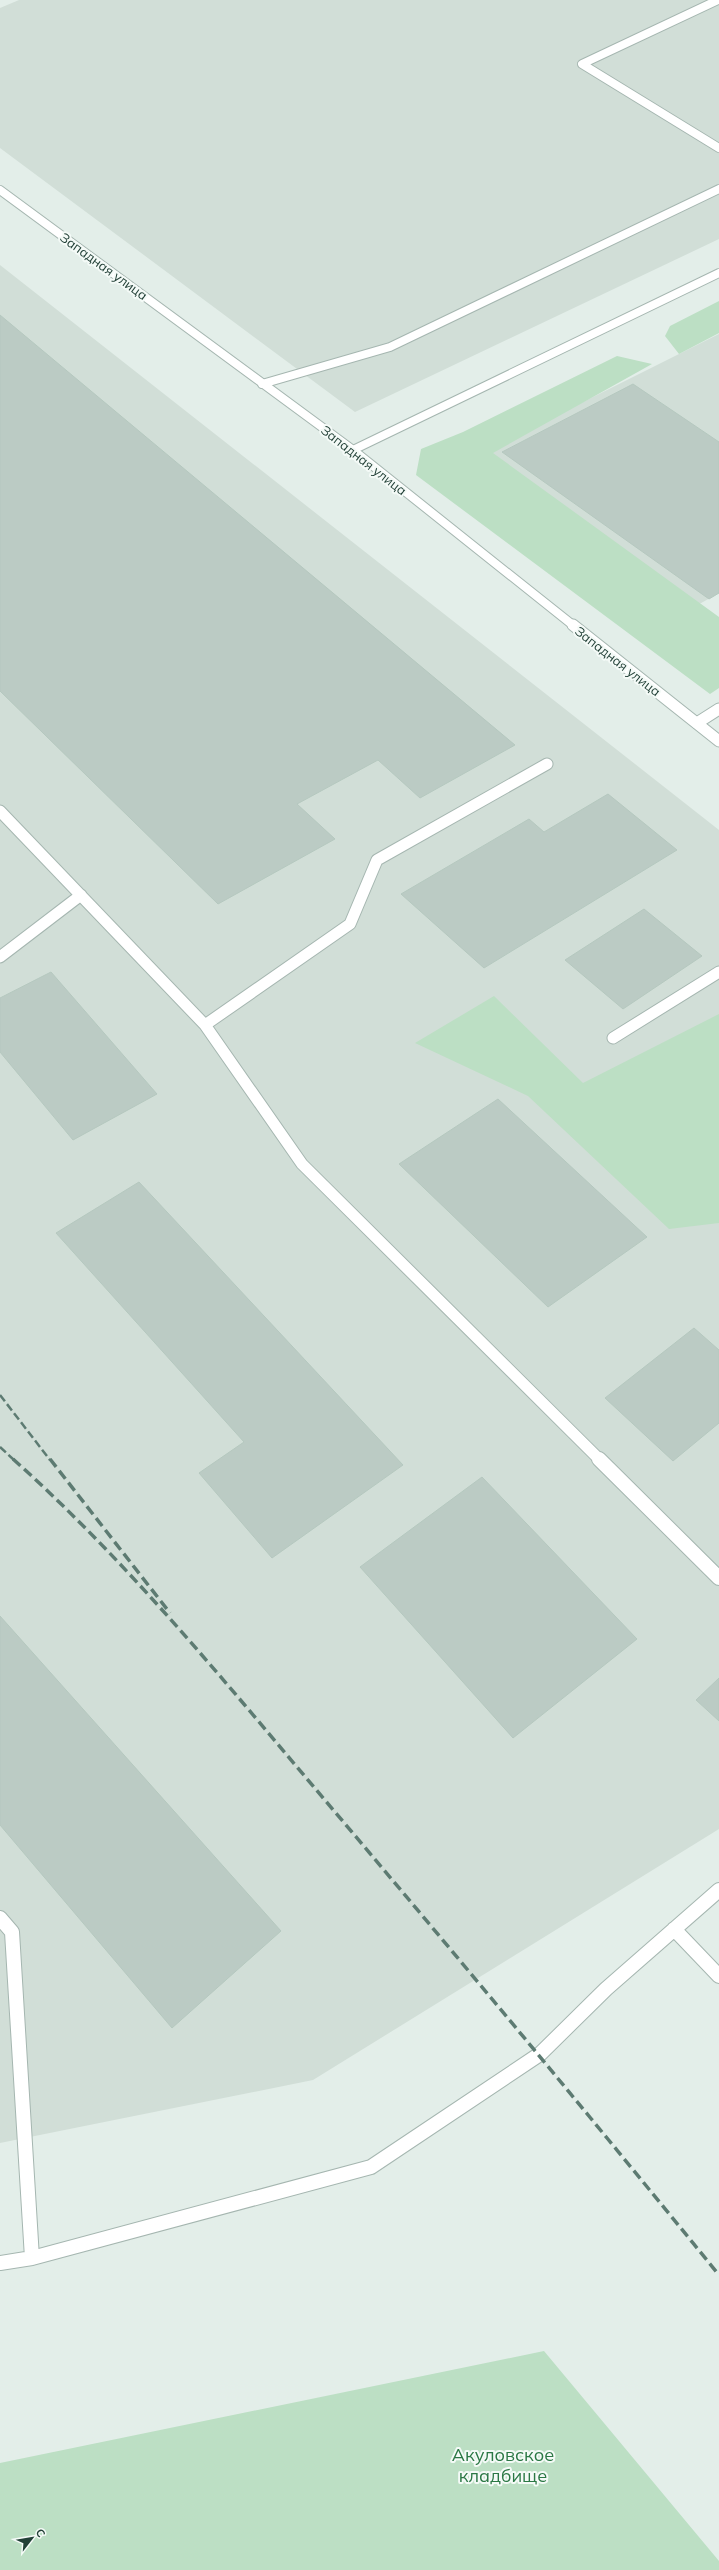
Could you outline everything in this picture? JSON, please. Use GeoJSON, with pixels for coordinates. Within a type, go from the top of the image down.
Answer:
{"type":"FeatureCollection","features":[{"type":"Feature","properties":{"kind":"street"},"geometry":{"type":"LineString","coordinates":[[718,0],[582,64],[719,148]]}},
{"type":"Feature","properties":{"kind":"street"},"geometry":{"type":"LineString","coordinates":[[262,384],[390,348],[719,189]]}},
{"type":"Feature","properties":{"kind":"street","name":"Западная улица"},"geometry":{"type":"LineString","coordinates":[[0,190],[353,450],[719,741]]}},
{"type":"Feature","properties":{"kind":"street"},"geometry":{"type":"LineString","coordinates":[[353,450],[719,273]]}},
{"type":"Feature","properties":{"kind":"street"},"geometry":{"type":"LineString","coordinates":[[697,724],[719,709]]}},
{"type":"Feature","properties":{"kind":"street"},"geometry":{"type":"LineString","coordinates":[[205,1025],[350,924],[377,860],[547,764]]}},
{"type":"Feature","properties":{"kind":"street"},"geometry":{"type":"LineString","coordinates":[[0,811],[205,1025],[302,1164],[719,1578]]}},
{"type":"Feature","properties":{"kind":"street"},"geometry":{"type":"LineString","coordinates":[[0,958],[81,896]]}},
{"type":"Feature","properties":{"kind":"street"},"geometry":{"type":"LineString","coordinates":[[613,1038],[719,972]]}},
{"type":"Feature","properties":{"kind":"street"},"geometry":{"type":"LineString","coordinates":[[0,2263],[32,2258],[371,2167],[540,2054],[606,1989],[719,1890]]}},
{"type":"Feature","properties":{"kind":"street"},"geometry":{"type":"LineString","coordinates":[[0,1918],[12,1932],[32,2258]]}},
{"type":"Feature","properties":{"kind":"street"},"geometry":{"type":"LineString","coordinates":[[674,1929],[719,1976]]}},
{"type":"Feature","properties":{"kind":"shaded area"},"geometry":{"type":"Polygon","coordinates":[[[19,0],[719,0],[719,239],[355,412],[0,148],[0,8],[19,0]]]}},
{"type":"Feature","properties":{"kind":"shaded area"},"geometry":{"type":"Polygon","coordinates":[[[0,265],[719,830],[719,1829],[313,2080],[0,2143],[0,265]]]}},
{"type":"Feature","properties":{"kind":"shaded area"},"geometry":{"type":"Polygon","coordinates":[[[719,334],[719,593],[694,607],[483,452],[719,334]]]}},
{"type":"Feature","properties":{"kind":"green space"},"geometry":{"type":"Polygon","coordinates":[[[719,301],[719,333],[679,354],[665,336],[670,326],[719,301]]]}},
{"type":"Feature","properties":{"kind":"green space"},"geometry":{"type":"Polygon","coordinates":[[[617,356],[652,364],[493,453],[719,617],[719,688],[710,694],[416,475],[421,449],[463,432],[617,356]]]}},
{"type":"Feature","properties":{"kind":"green space"},"geometry":{"type":"Polygon","coordinates":[[[494,996],[583,1083],[719,1014],[719,1223],[669,1229],[528,1096],[415,1043],[494,996]]]}},
{"type":"Feature","properties":{"kind":"green space","name":"Акуловское кладбище"},"geometry":{"type":"Polygon","coordinates":[[[544,2351],[719,2561],[719,2570],[0,2570],[0,2463],[544,2351]]]}},
{"type":"Feature","properties":{"kind":"building"},"geometry":{"type":"Polygon","coordinates":[[[0,315],[515,745],[420,798],[378,760],[297,804],[335,839],[218,904],[0,691],[0,315]]]}},
{"type":"Feature","properties":{"kind":"building"},"geometry":{"type":"Polygon","coordinates":[[[633,384],[719,442],[719,593],[709,599],[502,452],[633,384]]]}},
{"type":"Feature","properties":{"kind":"building"},"geometry":{"type":"Polygon","coordinates":[[[608,794],[677,850],[484,968],[401,894],[529,819],[544,832],[608,794]]]}},
{"type":"Feature","properties":{"kind":"building"},"geometry":{"type":"Polygon","coordinates":[[[644,909],[702,956],[623,1009],[565,960],[644,909]]]}},
{"type":"Feature","properties":{"kind":"building"},"geometry":{"type":"Polygon","coordinates":[[[51,972],[157,1094],[73,1140],[0,1052],[0,998],[51,972]]]}},
{"type":"Feature","properties":{"kind":"building"},"geometry":{"type":"Polygon","coordinates":[[[498,1099],[647,1237],[548,1307],[399,1164],[498,1099]]]}},
{"type":"Feature","properties":{"kind":"building"},"geometry":{"type":"Polygon","coordinates":[[[139,1182],[403,1465],[272,1558],[199,1473],[244,1442],[56,1233],[139,1182]]]}},
{"type":"Feature","properties":{"kind":"building"},"geometry":{"type":"Polygon","coordinates":[[[694,1328],[719,1350],[719,1423],[673,1461],[605,1398],[694,1328]]]}},
{"type":"Feature","properties":{"kind":"building"},"geometry":{"type":"Polygon","coordinates":[[[482,1477],[637,1639],[513,1738],[360,1567],[482,1477]]]}},
{"type":"Feature","properties":{"kind":"building"},"geometry":{"type":"Polygon","coordinates":[[[0,1616],[281,1931],[172,2028],[0,1825],[0,1616]]]}},
{"type":"Feature","properties":{"kind":"building"},"geometry":{"type":"Polygon","coordinates":[[[719,1678],[719,1721],[696,1700],[719,1678]]]}},
{"type":"Feature","properties":{"kind":"railway"},"geometry":{"type":"LineString","coordinates":[[0,1395],[50,1460]]}},
{"type":"Feature","properties":{"kind":"railway"},"geometry":{"type":"LineString","coordinates":[[0,1447],[14,1460]]}},
{"type":"Feature","properties":{"kind":"railway"},"geometry":{"type":"LineString","coordinates":[[13,1459],[96,1539],[174,1623],[473,1976],[719,2275]]}},
{"type":"Feature","properties":{"kind":"railway"},"geometry":{"type":"LineString","coordinates":[[50,1459],[170,1613]]}}]}
